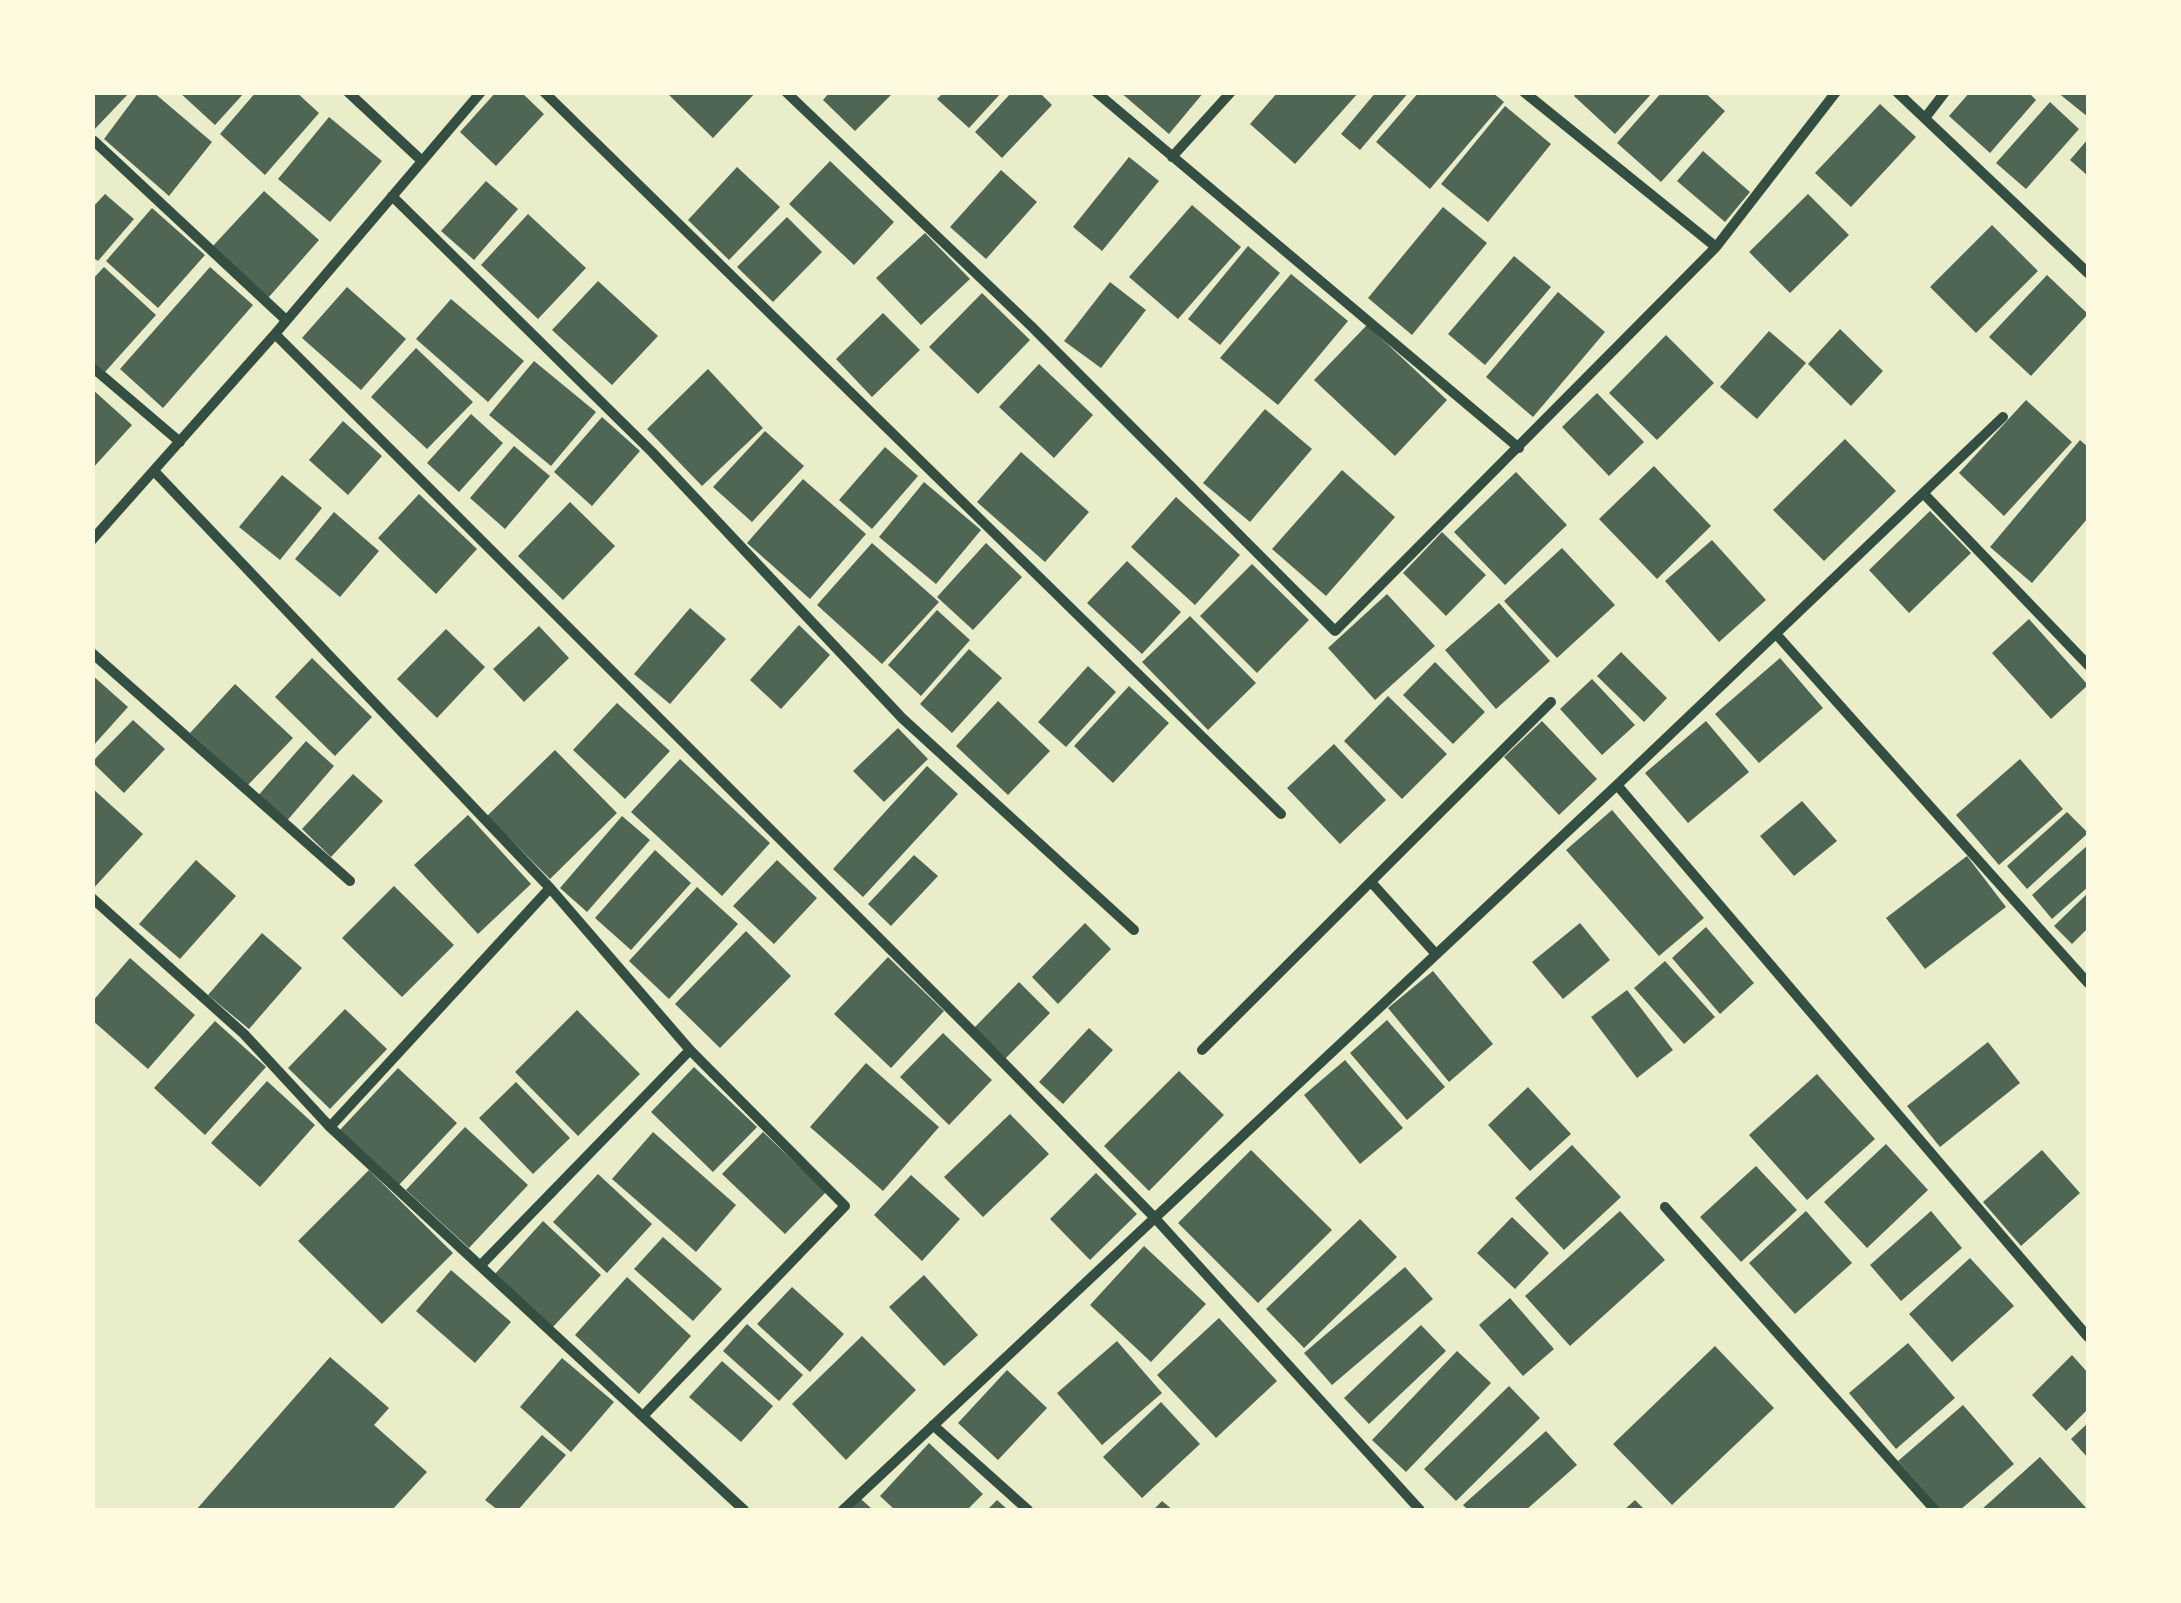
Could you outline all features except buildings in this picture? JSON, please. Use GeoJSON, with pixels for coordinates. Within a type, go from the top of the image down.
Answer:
{"type":"FeatureCollection","features":[{"type":"Feature","properties":{"kind":"street"},"geometry":{"type":"LineString","coordinates":[[348,92],[422,161]]}},
{"type":"Feature","properties":{"kind":"street"},"geometry":{"type":"LineString","coordinates":[[94,536],[155,472],[481,92]]}},
{"type":"Feature","properties":{"kind":"street"},"geometry":{"type":"LineString","coordinates":[[544,92],[1281,814]]}},
{"type":"Feature","properties":{"kind":"street"},"geometry":{"type":"LineString","coordinates":[[786,92],[1031,326],[1334,631],[1716,247],[1836,92]]}},
{"type":"Feature","properties":{"kind":"street"},"geometry":{"type":"LineString","coordinates":[[1096,92],[1519,448]]}},
{"type":"Feature","properties":{"kind":"street"},"geometry":{"type":"LineString","coordinates":[[1172,156],[1231,92]]}},
{"type":"Feature","properties":{"kind":"street"},"geometry":{"type":"LineString","coordinates":[[1524,92],[1716,247]]}},
{"type":"Feature","properties":{"kind":"street"},"geometry":{"type":"LineString","coordinates":[[1897,92],[2088,273]]}},
{"type":"Feature","properties":{"kind":"street"},"geometry":{"type":"LineString","coordinates":[[1925,118],[1945,92]]}},
{"type":"Feature","properties":{"kind":"street"},"geometry":{"type":"LineString","coordinates":[[94,140],[286,320]]}},
{"type":"Feature","properties":{"kind":"street"},"geometry":{"type":"LineString","coordinates":[[392,196],[652,452],[902,718],[1134,930]]}},
{"type":"Feature","properties":{"kind":"street"},"geometry":{"type":"LineString","coordinates":[[275,334],[1154,1217],[1420,1510]]}},
{"type":"Feature","properties":{"kind":"street"},"geometry":{"type":"LineString","coordinates":[[92,367],[180,442]]}},
{"type":"Feature","properties":{"kind":"street"},"geometry":{"type":"LineString","coordinates":[[842,1510],[2003,418]]}},
{"type":"Feature","properties":{"kind":"street"},"geometry":{"type":"LineString","coordinates":[[155,472],[550,888],[690,1050],[845,1206],[643,1416]]}},
{"type":"Feature","properties":{"kind":"street"},"geometry":{"type":"LineString","coordinates":[[1924,495],[2088,665]]}},
{"type":"Feature","properties":{"kind":"street"},"geometry":{"type":"LineString","coordinates":[[1776,634],[2088,983]]}},
{"type":"Feature","properties":{"kind":"street"},"geometry":{"type":"LineString","coordinates":[[92,653],[350,881]]}},
{"type":"Feature","properties":{"kind":"street"},"geometry":{"type":"LineString","coordinates":[[1202,1050],[1551,702]]}},
{"type":"Feature","properties":{"kind":"street"},"geometry":{"type":"LineString","coordinates":[[1617,785],[2088,1337]]}},
{"type":"Feature","properties":{"kind":"street"},"geometry":{"type":"LineString","coordinates":[[1371,882],[1435,952]]}},
{"type":"Feature","properties":{"kind":"street"},"geometry":{"type":"LineString","coordinates":[[330,1127],[550,888]]}},
{"type":"Feature","properties":{"kind":"street"},"geometry":{"type":"LineString","coordinates":[[92,898],[244,1034],[330,1127],[744,1510]]}},
{"type":"Feature","properties":{"kind":"street"},"geometry":{"type":"LineString","coordinates":[[481,1265],[690,1050]]}},
{"type":"Feature","properties":{"kind":"street"},"geometry":{"type":"LineString","coordinates":[[1665,1207],[1935,1510]]}},
{"type":"Feature","properties":{"kind":"street"},"geometry":{"type":"LineString","coordinates":[[934,1425],[1028,1510]]}}]}
